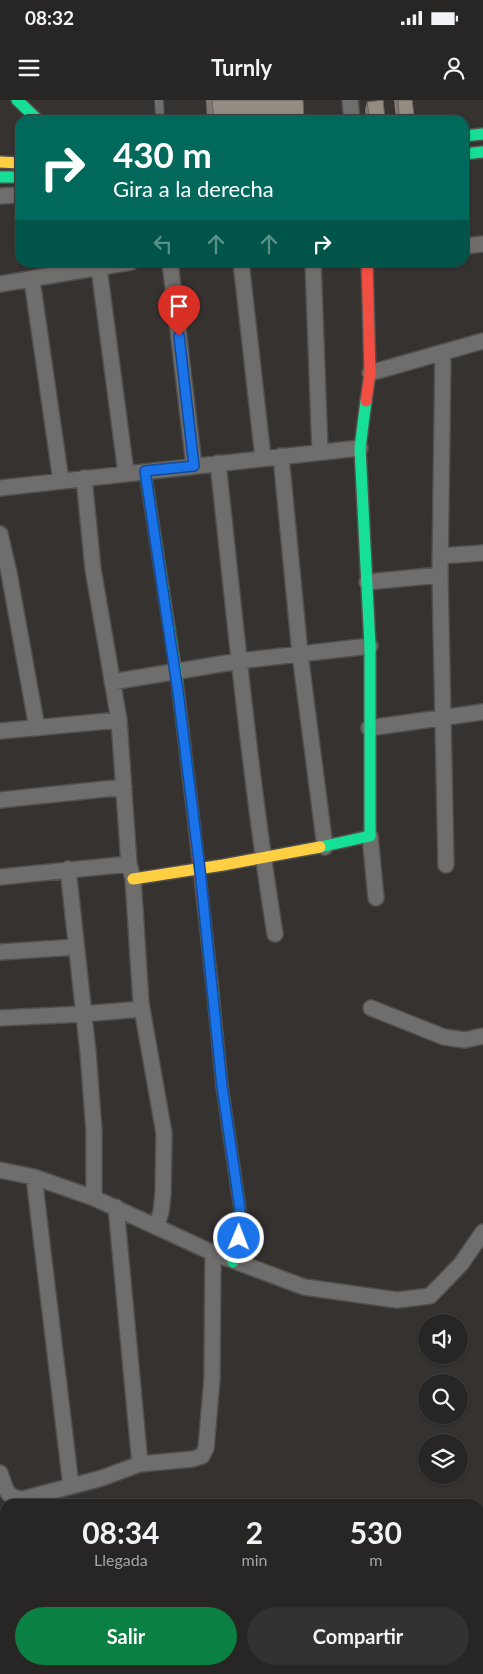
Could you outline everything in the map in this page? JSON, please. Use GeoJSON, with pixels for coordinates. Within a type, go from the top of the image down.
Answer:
{"type":"FeatureCollection","features":[{"type":"Feature","properties":{"kind":"street"},"geometry":{"type":"LineString","coordinates":[[17,100],[33,115]]}},
{"type":"Feature","properties":{"kind":"street"},"geometry":{"type":"LineString","coordinates":[[350,100],[352,115]]}},
{"type":"Feature","properties":{"kind":"street"},"geometry":{"type":"LineString","coordinates":[[469,135],[483,134]]}},
{"type":"Feature","properties":{"kind":"street"},"geometry":{"type":"LineString","coordinates":[[469,153],[483,152]]}},
{"type":"Feature","properties":{"kind":"street"},"geometry":{"type":"LineString","coordinates":[[0,162],[15,163]]}},
{"type":"Feature","properties":{"kind":"street"},"geometry":{"type":"LineString","coordinates":[[0,177],[15,177]]}},
{"type":"Feature","properties":{"kind":"street"},"geometry":{"type":"LineString","coordinates":[[0,196],[15,195]]}},
{"type":"Feature","properties":{"kind":"street"},"geometry":{"type":"LineString","coordinates":[[469,245],[483,244]]}},
{"type":"Feature","properties":{"kind":"street"},"geometry":{"type":"LineString","coordinates":[[0,284],[104,267]]}},
{"type":"Feature","properties":{"kind":"street"},"geometry":{"type":"LineString","coordinates":[[171,267],[194,466]]}},
{"type":"Feature","properties":{"kind":"street"},"geometry":{"type":"LineString","coordinates":[[242,267],[263,458]]}},
{"type":"Feature","properties":{"kind":"street"},"geometry":{"type":"LineString","coordinates":[[314,267],[320,452]]}},
{"type":"Feature","properties":{"kind":"street"},"geometry":{"type":"LineString","coordinates":[[367,267],[370,373],[360,448],[370,646],[370,836],[376,898]]}},
{"type":"Feature","properties":{"kind":"street"},"geometry":{"type":"LineString","coordinates":[[99,268],[126,473]]}},
{"type":"Feature","properties":{"kind":"street"},"geometry":{"type":"LineString","coordinates":[[32,280],[61,481]]}},
{"type":"Feature","properties":{"kind":"street"},"geometry":{"type":"LineString","coordinates":[[370,373],[483,341]]}},
{"type":"Feature","properties":{"kind":"street"},"geometry":{"type":"LineString","coordinates":[[443,352],[440,575],[446,865]]}},
{"type":"Feature","properties":{"kind":"street"},"geometry":{"type":"LineString","coordinates":[[0,488],[360,448]]}},
{"type":"Feature","properties":{"kind":"street"},"geometry":{"type":"LineString","coordinates":[[281,456],[300,654],[325,846]]}},
{"type":"Feature","properties":{"kind":"street"},"geometry":{"type":"LineString","coordinates":[[218,463],[239,661],[263,858],[275,934]]}},
{"type":"Feature","properties":{"kind":"street"},"geometry":{"type":"LineString","coordinates":[[145,471],[176,673],[200,870],[222,1086],[240,1209],[239,1238],[234,1262]]}},
{"type":"Feature","properties":{"kind":"street"},"geometry":{"type":"LineString","coordinates":[[84,478],[93,569],[120,720],[129,864],[133,879],[142,1009],[164,1133],[163,1194],[161,1212],[156,1228]]}},
{"type":"Feature","properties":{"kind":"street"},"geometry":{"type":"LineString","coordinates":[[0,534],[9,573],[37,728]]}},
{"type":"Feature","properties":{"kind":"street"},"geometry":{"type":"LineString","coordinates":[[440,556],[483,553]]}},
{"type":"Feature","properties":{"kind":"street"},"geometry":{"type":"LineString","coordinates":[[367,582],[440,575]]}},
{"type":"Feature","properties":{"kind":"street"},"geometry":{"type":"LineString","coordinates":[[112,682],[176,673],[239,661],[370,646]]}},
{"type":"Feature","properties":{"kind":"street"},"geometry":{"type":"LineString","coordinates":[[369,728],[483,712]]}},
{"type":"Feature","properties":{"kind":"street"},"geometry":{"type":"LineString","coordinates":[[0,731],[120,720]]}},
{"type":"Feature","properties":{"kind":"street"},"geometry":{"type":"LineString","coordinates":[[0,800],[124,787]]}},
{"type":"Feature","properties":{"kind":"street"},"geometry":{"type":"LineString","coordinates":[[133,879],[200,870],[370,836]]}},
{"type":"Feature","properties":{"kind":"street"},"geometry":{"type":"LineString","coordinates":[[0,877],[129,864]]}},
{"type":"Feature","properties":{"kind":"street"},"geometry":{"type":"LineString","coordinates":[[68,870],[88,1052],[94,1131],[94,1198]]}},
{"type":"Feature","properties":{"kind":"street"},"geometry":{"type":"LineString","coordinates":[[0,952],[76,947]]}},
{"type":"Feature","properties":{"kind":"street"},"geometry":{"type":"LineString","coordinates":[[371,1008],[444,1037],[465,1040],[483,1036]]}},
{"type":"Feature","properties":{"kind":"street"},"geometry":{"type":"LineString","coordinates":[[0,1018],[142,1009]]}},
{"type":"Feature","properties":{"kind":"street"},"geometry":{"type":"LineString","coordinates":[[0,1170],[34,1177],[94,1198],[156,1228],[234,1262],[304,1288],[397,1300],[430,1296],[461,1264],[483,1232]]}},
{"type":"Feature","properties":{"kind":"street"},"geometry":{"type":"LineString","coordinates":[[34,1177],[71,1486]]}},
{"type":"Feature","properties":{"kind":"street"},"geometry":{"type":"LineString","coordinates":[[116,1208],[140,1464]]}},
{"type":"Feature","properties":{"kind":"street"},"geometry":{"type":"LineString","coordinates":[[0,1473],[8,1495],[15,1499],[23,1499],[102,1478],[140,1464],[193,1460],[202,1456],[206,1448],[212,1379],[213,1253]]}},
{"type":"Feature","properties":{"kind":"lane"},"geometry":{"type":"LineString","coordinates":[[159,100],[160,115]]}},
{"type":"Feature","properties":{"kind":"building"},"geometry":{"type":"Polygon","coordinates":[[[212,100],[303,100],[304,115],[214,115],[212,100]]]}},
{"type":"Feature","properties":{"kind":"building"},"geometry":{"type":"Polygon","coordinates":[[[383,100],[385,115],[369,115],[367,102],[383,100]]]}},
{"type":"Feature","properties":{"kind":"building"},"geometry":{"type":"Polygon","coordinates":[[[398,100],[412,100],[414,114],[399,115],[398,100]]]}},
{"type":"Feature","properties":{"kind":"traffic: fast"},"geometry":{"type":"LineString","coordinates":[[17,100],[33,115]]}},
{"type":"Feature","properties":{"kind":"traffic: fast"},"geometry":{"type":"LineString","coordinates":[[469,135],[483,134]]}},
{"type":"Feature","properties":{"kind":"traffic: fast"},"geometry":{"type":"LineString","coordinates":[[469,153],[483,152]]}},
{"type":"Feature","properties":{"kind":"traffic: fast"},"geometry":{"type":"LineString","coordinates":[[0,177],[15,177]]}},
{"type":"Feature","properties":{"kind":"traffic: fast"},"geometry":{"type":"LineString","coordinates":[[320,847],[370,836],[370,646],[360,448],[366,401]]}},
{"type":"Feature","properties":{"kind":"traffic: fast"},"geometry":{"type":"LineString","coordinates":[[145,471],[176,673],[194,823]]}},
{"type":"Feature","properties":{"kind":"traffic: fast"},"geometry":{"type":"LineString","coordinates":[[212,984],[222,1086],[240,1209],[239,1238],[233,1262]]}},
{"type":"Feature","properties":{"kind":"traffic: slow"},"geometry":{"type":"LineString","coordinates":[[0,162],[15,163]]}},
{"type":"Feature","properties":{"kind":"traffic: slow"},"geometry":{"type":"LineString","coordinates":[[133,879],[320,847]]}},
{"type":"Feature","properties":{"kind":"traffic: jam"},"geometry":{"type":"LineString","coordinates":[[366,401],[370,373],[367,267]]}},
{"type":"Feature","properties":{"kind":"traffic: jam"},"geometry":{"type":"LineString","coordinates":[[194,823],[212,984]]}},
{"type":"Feature","properties":{"kind":"route"},"geometry":{"type":"LineString","coordinates":[[179,336],[194,466],[145,471],[173,654],[200,870],[222,1086],[240,1209],[239,1238]]}}]}
